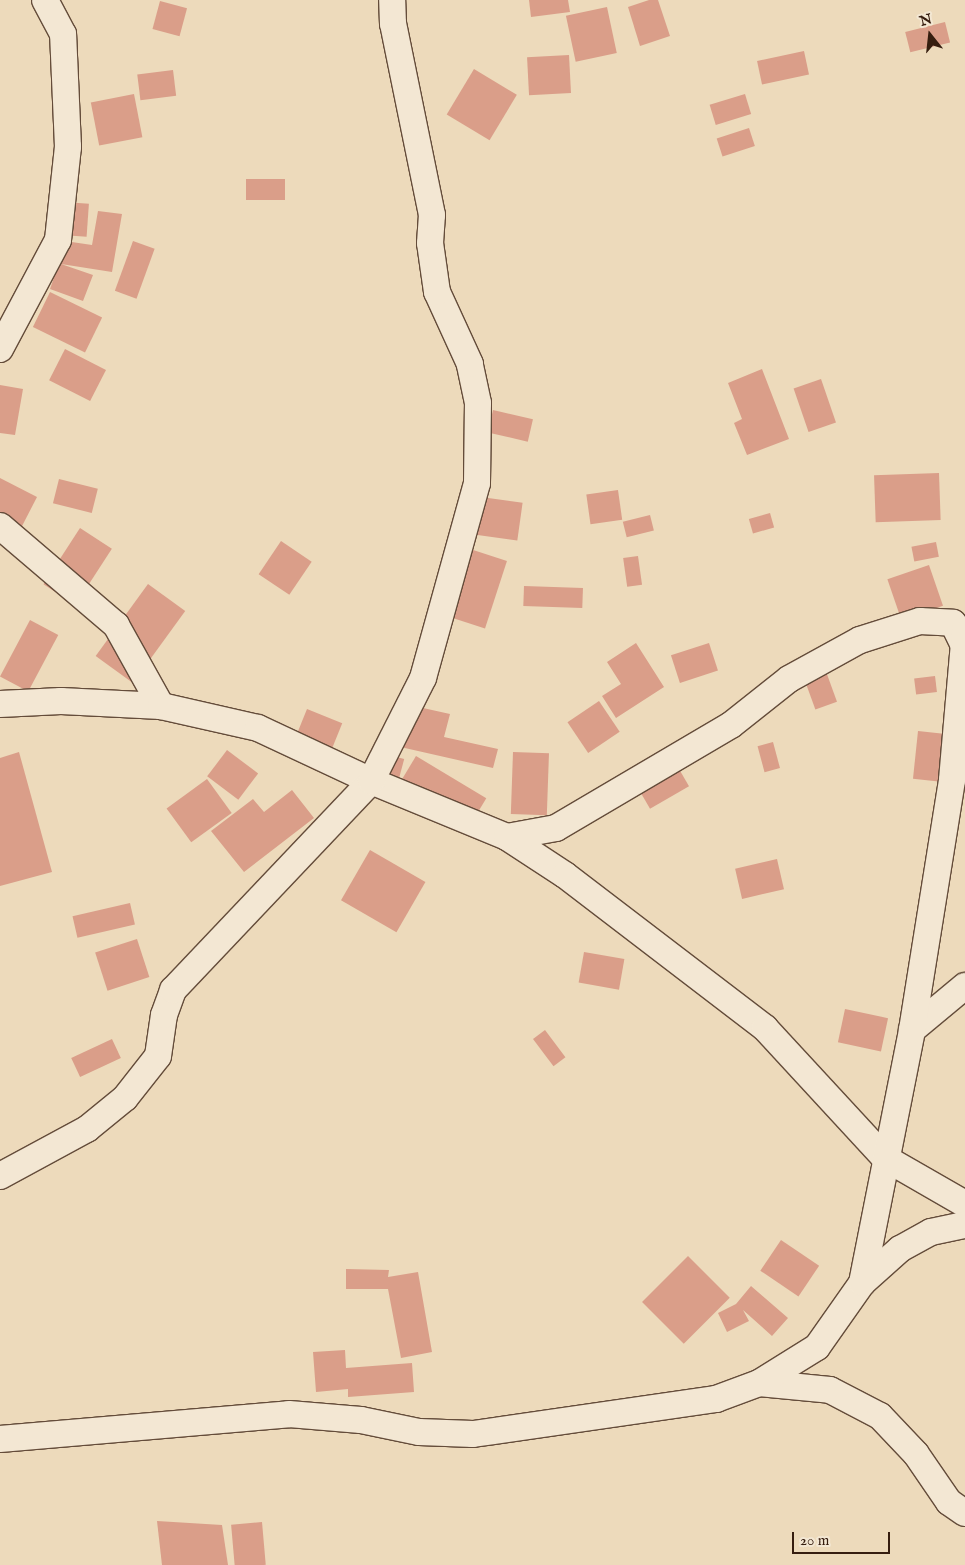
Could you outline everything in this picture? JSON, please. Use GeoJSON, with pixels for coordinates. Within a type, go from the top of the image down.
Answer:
{"type":"FeatureCollection","features":[{"type":"Feature","properties":{"kind":"street"},"geometry":{"type":"LineString","coordinates":[[0,349],[58,240],[68,147],[63,34],[45,0]]}},
{"type":"Feature","properties":{"kind":"street"},"geometry":{"type":"LineString","coordinates":[[0,1176],[87,1129],[125,1098],[158,1056],[164,1014],[173,990],[371,781],[423,678],[477,483],[478,403],[470,364],[437,292],[430,243],[432,215],[393,24],[392,0]]}},
{"type":"Feature","properties":{"kind":"street"},"geometry":{"type":"LineString","coordinates":[[0,526],[116,625],[161,706]]}},
{"type":"Feature","properties":{"kind":"street"},"geometry":{"type":"LineString","coordinates":[[507,837],[556,828],[732,725],[789,678],[860,640],[920,621],[953,623],[964,638],[959,776],[912,1030],[885,1158],[862,1283]]}},
{"type":"Feature","properties":{"kind":"street"},"geometry":{"type":"LineString","coordinates":[[0,704],[61,701],[161,706],[258,728],[371,781],[507,837],[565,875],[765,1028],[885,1158],[965,1204]]}},
{"type":"Feature","properties":{"kind":"street"},"geometry":{"type":"LineString","coordinates":[[912,1030],[965,986]]}},
{"type":"Feature","properties":{"kind":"street"},"geometry":{"type":"LineString","coordinates":[[0,1439],[289,1414],[361,1420],[419,1432],[473,1434],[716,1399],[759,1384],[817,1347],[862,1283],[900,1250],[931,1232],[965,1225]]}},
{"type":"Feature","properties":{"kind":"street"},"geometry":{"type":"LineString","coordinates":[[759,1384],[830,1390],[880,1416],[916,1454],[949,1502],[965,1513]]}},
{"type":"Feature","properties":{"kind":"building"},"geometry":{"type":"Polygon","coordinates":[[[529,0],[568,0],[570,12],[531,17],[529,0]]]}},
{"type":"Feature","properties":{"kind":"building"},"geometry":{"type":"Polygon","coordinates":[[[649,0],[658,0],[670,36],[640,46],[628,7],[649,0]]]}},
{"type":"Feature","properties":{"kind":"building"},"geometry":{"type":"Polygon","coordinates":[[[160,1],[187,8],[180,36],[152,29],[160,1]]]}},
{"type":"Feature","properties":{"kind":"building"},"geometry":{"type":"Polygon","coordinates":[[[607,7],[617,53],[576,62],[566,16],[607,7]]]}},
{"type":"Feature","properties":{"kind":"building"},"geometry":{"type":"Polygon","coordinates":[[[945,22],[950,42],[910,52],[905,32],[945,22]]]}},
{"type":"Feature","properties":{"kind":"building"},"geometry":{"type":"Polygon","coordinates":[[[804,51],[809,74],[762,84],[757,61],[804,51]]]}},
{"type":"Feature","properties":{"kind":"building"},"geometry":{"type":"Polygon","coordinates":[[[569,55],[571,93],[529,95],[527,57],[569,55]]]}},
{"type":"Feature","properties":{"kind":"building"},"geometry":{"type":"Polygon","coordinates":[[[474,69],[517,95],[490,140],[447,114],[474,69]]]}},
{"type":"Feature","properties":{"kind":"building"},"geometry":{"type":"Polygon","coordinates":[[[173,70],[176,96],[140,100],[137,74],[173,70]]]}},
{"type":"Feature","properties":{"kind":"building"},"geometry":{"type":"Polygon","coordinates":[[[134,94],[142,137],[99,146],[91,102],[134,94]]]}},
{"type":"Feature","properties":{"kind":"building"},"geometry":{"type":"Polygon","coordinates":[[[745,94],[751,114],[716,125],[710,105],[745,94]]]}},
{"type":"Feature","properties":{"kind":"building"},"geometry":{"type":"Polygon","coordinates":[[[749,128],[755,146],[723,157],[717,139],[749,128]]]}},
{"type":"Feature","properties":{"kind":"building"},"geometry":{"type":"Polygon","coordinates":[[[246,179],[285,179],[285,200],[246,200],[246,179]]]}},
{"type":"Feature","properties":{"kind":"building"},"geometry":{"type":"Polygon","coordinates":[[[50,201],[89,204],[87,237],[48,234],[50,201]]]}},
{"type":"Feature","properties":{"kind":"building"},"geometry":{"type":"Polygon","coordinates":[[[98,211],[122,214],[112,272],[61,264],[93,275],[83,301],[50,289],[59,263],[58,240],[92,245],[98,211]]]}},
{"type":"Feature","properties":{"kind":"building"},"geometry":{"type":"Polygon","coordinates":[[[133,241],[155,249],[136,299],[115,291],[133,241]]]}},
{"type":"Feature","properties":{"kind":"building"},"geometry":{"type":"Polygon","coordinates":[[[50,292],[102,317],[85,352],[33,327],[50,292]]]}},
{"type":"Feature","properties":{"kind":"building"},"geometry":{"type":"Polygon","coordinates":[[[65,349],[106,370],[90,401],[49,380],[65,349]]]}},
{"type":"Feature","properties":{"kind":"building"},"geometry":{"type":"Polygon","coordinates":[[[762,369],[789,439],[747,455],[734,423],[742,419],[728,383],[762,369]]]}},
{"type":"Feature","properties":{"kind":"building"},"geometry":{"type":"Polygon","coordinates":[[[821,379],[836,422],[809,432],[794,388],[821,379]]]}},
{"type":"Feature","properties":{"kind":"building"},"geometry":{"type":"Polygon","coordinates":[[[0,385],[23,389],[15,435],[0,433],[0,385]]]}},
{"type":"Feature","properties":{"kind":"building"},"geometry":{"type":"Polygon","coordinates":[[[493,410],[533,419],[528,442],[488,432],[493,410]]]}},
{"type":"Feature","properties":{"kind":"building"},"geometry":{"type":"Polygon","coordinates":[[[939,473],[941,520],[876,522],[874,475],[939,473]]]}},
{"type":"Feature","properties":{"kind":"building"},"geometry":{"type":"Polygon","coordinates":[[[0,478],[37,497],[20,530],[0,520],[0,478]]]}},
{"type":"Feature","properties":{"kind":"building"},"geometry":{"type":"Polygon","coordinates":[[[59,479],[98,489],[92,513],[53,503],[59,479]]]}},
{"type":"Feature","properties":{"kind":"building"},"geometry":{"type":"Polygon","coordinates":[[[618,490],[622,520],[590,524],[586,494],[618,490]]]}},
{"type":"Feature","properties":{"kind":"building"},"geometry":{"type":"Polygon","coordinates":[[[481,497],[523,503],[517,540],[476,535],[481,497]]]}},
{"type":"Feature","properties":{"kind":"building"},"geometry":{"type":"Polygon","coordinates":[[[770,513],[774,527],[753,533],[749,519],[770,513]]]}},
{"type":"Feature","properties":{"kind":"building"},"geometry":{"type":"Polygon","coordinates":[[[650,515],[654,531],[627,537],[623,522],[650,515]]]}},
{"type":"Feature","properties":{"kind":"building"},"geometry":{"type":"Polygon","coordinates":[[[80,528],[112,549],[75,605],[44,584],[80,528]]]}},
{"type":"Feature","properties":{"kind":"building"},"geometry":{"type":"Polygon","coordinates":[[[281,541],[312,562],[289,595],[259,574],[281,541]]]}},
{"type":"Feature","properties":{"kind":"building"},"geometry":{"type":"Polygon","coordinates":[[[936,542],[939,557],[914,561],[911,547],[936,542]]]}},
{"type":"Feature","properties":{"kind":"building"},"geometry":{"type":"Polygon","coordinates":[[[467,548],[507,561],[485,629],[445,616],[467,548]]]}},
{"type":"Feature","properties":{"kind":"building"},"geometry":{"type":"Polygon","coordinates":[[[638,556],[642,585],[627,587],[623,558],[638,556]]]}},
{"type":"Feature","properties":{"kind":"building"},"geometry":{"type":"Polygon","coordinates":[[[929,565],[943,606],[901,620],[887,579],[929,565]]]}},
{"type":"Feature","properties":{"kind":"building"},"geometry":{"type":"Polygon","coordinates":[[[148,584],[185,611],[133,683],[96,656],[148,584]]]}},
{"type":"Feature","properties":{"kind":"building"},"geometry":{"type":"Polygon","coordinates":[[[524,586],[583,588],[582,608],[523,606],[524,586]]]}},
{"type":"Feature","properties":{"kind":"building"},"geometry":{"type":"Polygon","coordinates":[[[30,620],[58,635],[28,692],[0,676],[30,620]]]}},
{"type":"Feature","properties":{"kind":"building"},"geometry":{"type":"Polygon","coordinates":[[[636,643],[664,687],[616,718],[602,696],[621,684],[607,662],[636,643]]]}},
{"type":"Feature","properties":{"kind":"building"},"geometry":{"type":"Polygon","coordinates":[[[709,643],[718,671],[680,683],[671,655],[709,643]]]}},
{"type":"Feature","properties":{"kind":"building"},"geometry":{"type":"Polygon","coordinates":[[[824,666],[837,702],[815,710],[802,674],[824,666]]]}},
{"type":"Feature","properties":{"kind":"building"},"geometry":{"type":"Polygon","coordinates":[[[935,676],[937,692],[916,694],[914,679],[935,676]]]}},
{"type":"Feature","properties":{"kind":"building"},"geometry":{"type":"Polygon","coordinates":[[[599,701],[620,732],[588,753],[567,722],[599,701]]]}},
{"type":"Feature","properties":{"kind":"building"},"geometry":{"type":"Polygon","coordinates":[[[405,704],[450,714],[444,737],[498,749],[493,768],[396,746],[405,704]]]}},
{"type":"Feature","properties":{"kind":"building"},"geometry":{"type":"Polygon","coordinates":[[[307,709],[342,723],[324,768],[289,754],[307,709]]]}},
{"type":"Feature","properties":{"kind":"building"},"geometry":{"type":"Polygon","coordinates":[[[918,731],[946,734],[941,782],[913,779],[918,731]]]}},
{"type":"Feature","properties":{"kind":"building"},"geometry":{"type":"Polygon","coordinates":[[[773,742],[780,768],[765,772],[758,746],[773,742]]]}},
{"type":"Feature","properties":{"kind":"building"},"geometry":{"type":"Polygon","coordinates":[[[227,750],[258,773],[238,800],[207,776],[227,750]]]}},
{"type":"Feature","properties":{"kind":"building"},"geometry":{"type":"Polygon","coordinates":[[[19,752],[52,872],[0,886],[0,758],[19,752]]]}},
{"type":"Feature","properties":{"kind":"building"},"geometry":{"type":"Polygon","coordinates":[[[513,752],[549,753],[547,815],[511,814],[513,752]]]}},
{"type":"Feature","properties":{"kind":"building"},"geometry":{"type":"Polygon","coordinates":[[[382,753],[404,759],[399,780],[376,774],[382,753]]]}},
{"type":"Feature","properties":{"kind":"building"},"geometry":{"type":"Polygon","coordinates":[[[416,756],[486,798],[468,828],[398,786],[416,756]]]}},
{"type":"Feature","properties":{"kind":"building"},"geometry":{"type":"Polygon","coordinates":[[[679,769],[689,786],[650,809],[640,792],[679,769]]]}},
{"type":"Feature","properties":{"kind":"building"},"geometry":{"type":"Polygon","coordinates":[[[207,779],[232,813],[191,842],[167,808],[207,779]]]}},
{"type":"Feature","properties":{"kind":"building"},"geometry":{"type":"Polygon","coordinates":[[[292,790],[314,818],[244,872],[211,831],[253,799],[264,812],[292,790]]]}},
{"type":"Feature","properties":{"kind":"building"},"geometry":{"type":"Polygon","coordinates":[[[370,850],[425,882],[396,932],[341,900],[370,850]]]}},
{"type":"Feature","properties":{"kind":"building"},"geometry":{"type":"Polygon","coordinates":[[[777,859],[784,889],[742,899],[735,869],[777,859]]]}},
{"type":"Feature","properties":{"kind":"building"},"geometry":{"type":"Polygon","coordinates":[[[130,903],[135,924],[77,938],[73,916],[130,903]]]}},
{"type":"Feature","properties":{"kind":"building"},"geometry":{"type":"Polygon","coordinates":[[[137,939],[149,977],[108,991],[95,953],[137,939]]]}},
{"type":"Feature","properties":{"kind":"building"},"geometry":{"type":"Polygon","coordinates":[[[584,952],[624,959],[619,990],[579,983],[584,952]]]}},
{"type":"Feature","properties":{"kind":"building"},"geometry":{"type":"Polygon","coordinates":[[[845,1009],[888,1018],[881,1051],[838,1042],[845,1009]]]}},
{"type":"Feature","properties":{"kind":"building"},"geometry":{"type":"Polygon","coordinates":[[[545,1030],[565,1057],[553,1066],[533,1039],[545,1030]]]}},
{"type":"Feature","properties":{"kind":"building"},"geometry":{"type":"Polygon","coordinates":[[[112,1039],[121,1058],[80,1077],[71,1058],[112,1039]]]}},
{"type":"Feature","properties":{"kind":"building"},"geometry":{"type":"Polygon","coordinates":[[[781,1240],[819,1266],[798,1296],[760,1271],[781,1240]]]}},
{"type":"Feature","properties":{"kind":"building"},"geometry":{"type":"Polygon","coordinates":[[[688,1256],[730,1298],[684,1344],[642,1302],[688,1256]]]}},
{"type":"Feature","properties":{"kind":"building"},"geometry":{"type":"Polygon","coordinates":[[[346,1269],[389,1270],[388,1277],[418,1272],[432,1352],[401,1358],[388,1289],[346,1289],[346,1269]]]}},
{"type":"Feature","properties":{"kind":"building"},"geometry":{"type":"Polygon","coordinates":[[[751,1286],[788,1318],[772,1336],[743,1310],[749,1321],[727,1332],[718,1313],[736,1304],[751,1286]]]}},
{"type":"Feature","properties":{"kind":"building"},"geometry":{"type":"Polygon","coordinates":[[[345,1350],[346,1368],[412,1363],[414,1392],[348,1397],[348,1389],[316,1392],[313,1352],[345,1350]]]}},
{"type":"Feature","properties":{"kind":"building"},"geometry":{"type":"Polygon","coordinates":[[[157,1521],[222,1525],[228,1565],[162,1565],[157,1521]]]}},
{"type":"Feature","properties":{"kind":"building"},"geometry":{"type":"Polygon","coordinates":[[[262,1522],[266,1565],[235,1565],[231,1525],[262,1522]]]}}]}
